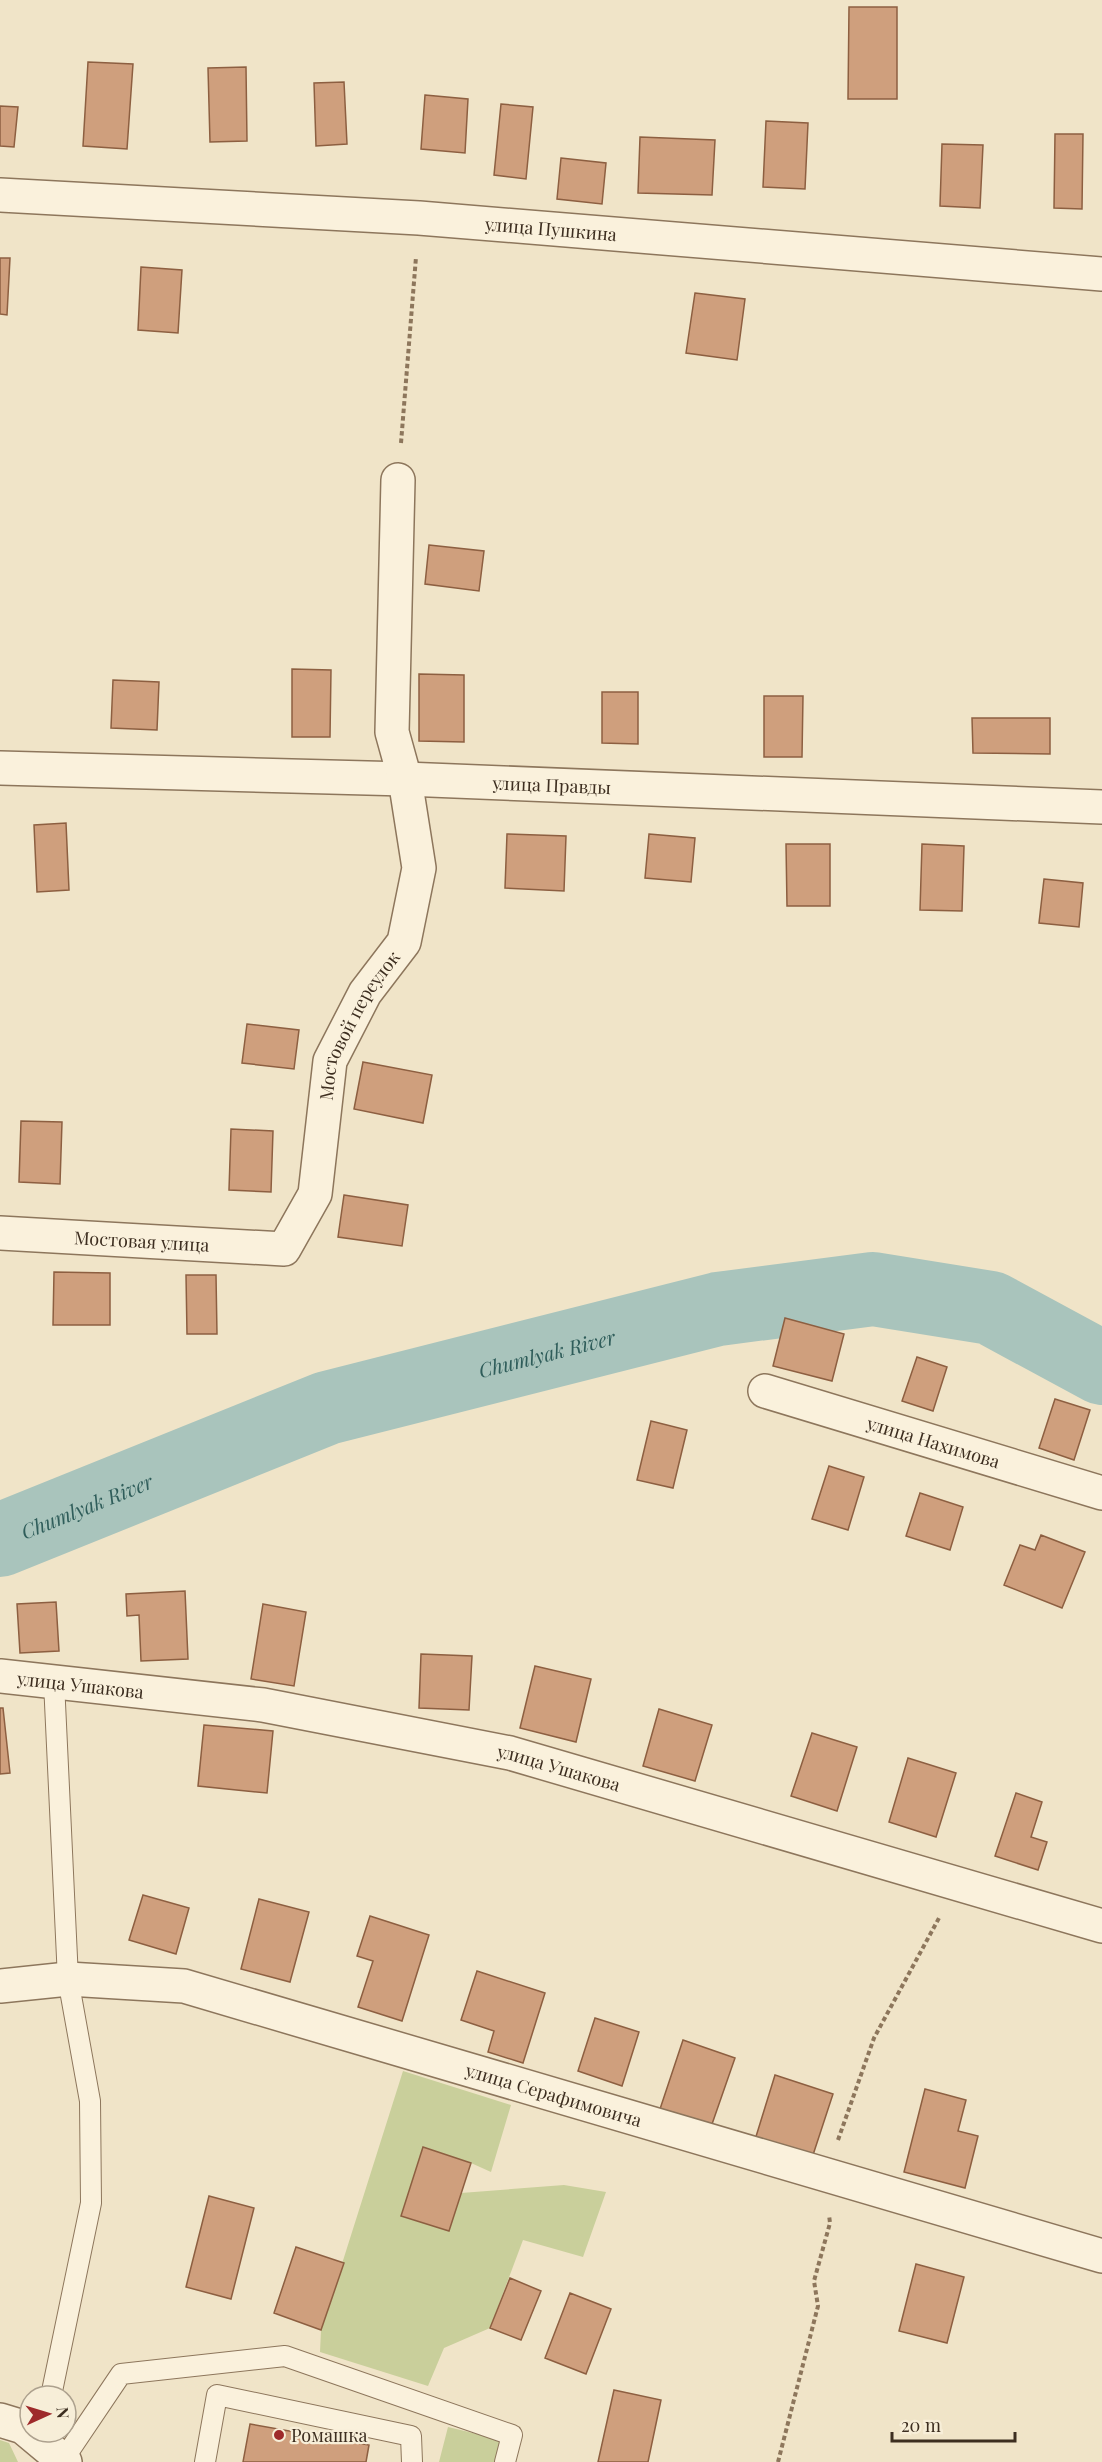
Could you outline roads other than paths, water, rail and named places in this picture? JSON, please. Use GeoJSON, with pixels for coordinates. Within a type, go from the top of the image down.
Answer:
{"type":"FeatureCollection","features":[{"type":"Feature","properties":{"kind":"street","name":"улица Пушкина"},"geometry":{"type":"LineString","coordinates":[[0,195],[419,218],[1102,274]]}},
{"type":"Feature","properties":{"kind":"street","name":"Мостовой переулок"},"geometry":{"type":"LineString","coordinates":[[284,1249],[315,1194],[330,1061],[365,993],[404,942],[419,868],[405,779],[392,732],[398,480]]}},
{"type":"Feature","properties":{"kind":"street","name":"улица Правды"},"geometry":{"type":"LineString","coordinates":[[0,768],[405,779],[1102,807]]}},
{"type":"Feature","properties":{"kind":"street","name":"Мостовая улица"},"geometry":{"type":"LineString","coordinates":[[0,1233],[284,1249]]}},
{"type":"Feature","properties":{"kind":"street","name":"улица Нахимова"},"geometry":{"type":"LineString","coordinates":[[765,1391],[1102,1493]]}},
{"type":"Feature","properties":{"kind":"street","name":"улица Ушакова"},"geometry":{"type":"LineString","coordinates":[[0,1677],[263,1705],[510,1753],[1102,1926]]}},
{"type":"Feature","properties":{"kind":"street","name":"улица Серафимовича"},"geometry":{"type":"LineString","coordinates":[[0,1986],[68,1979],[184,1986],[1102,2256]]}},
{"type":"Feature","properties":{"kind":"street"},"geometry":{"type":"LineString","coordinates":[[0,2420],[23,2427],[53,2449]]}},
{"type":"Feature","properties":{"kind":"lane"},"geometry":{"type":"LineString","coordinates":[[53,2384],[91,2203],[90,2101],[68,1979],[54,1682]]}},
{"type":"Feature","properties":{"kind":"lane"},"geometry":{"type":"LineString","coordinates":[[53,2449],[121,2374],[285,2356],[512,2435],[505,2462]]}},
{"type":"Feature","properties":{"kind":"lane"},"geometry":{"type":"LineString","coordinates":[[205,2462],[217,2396],[411,2436],[412,2462]]}},
{"type":"Feature","properties":{"kind":"waterway","name":"Chumlyak River"},"geometry":{"type":"LineString","coordinates":[[0,1540],[327,1408],[718,1309],[873,1289],[991,1308],[1102,1368]]}},
{"type":"Feature","properties":{"kind":"place","name":"Ромашка"},"geometry":{"type":"Point","coordinates":[279,2435]}}]}
